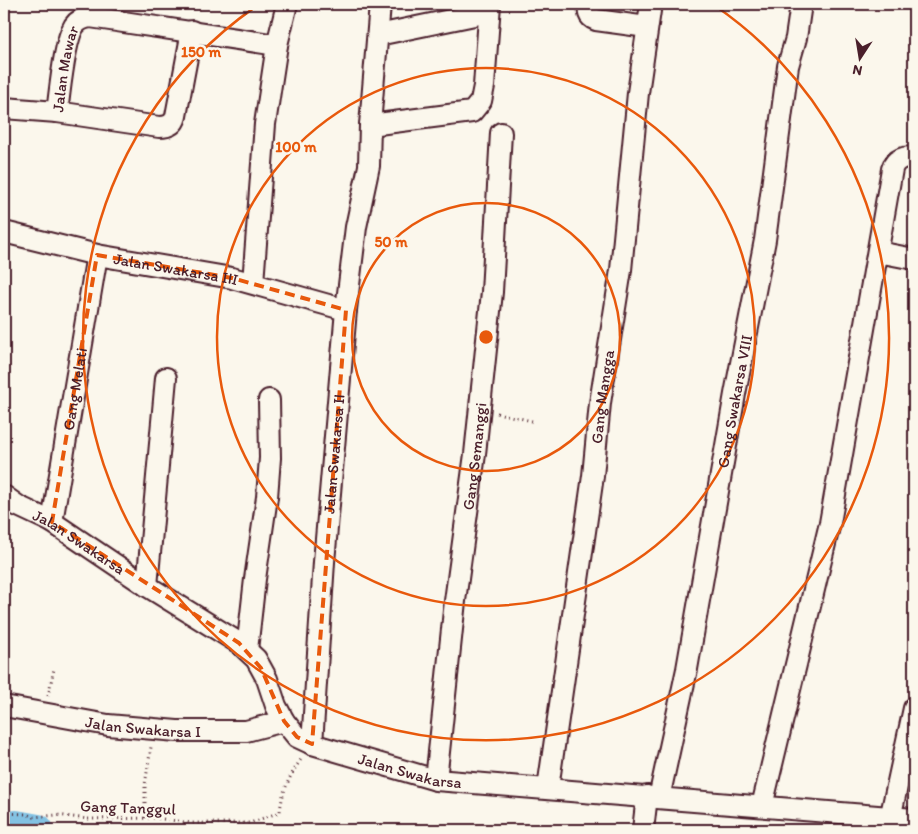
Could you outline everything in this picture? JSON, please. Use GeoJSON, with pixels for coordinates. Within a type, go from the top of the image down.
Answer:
{"type":"FeatureCollection","features":[{"type":"Feature","properties":{"kind":"street"},"geometry":{"type":"LineString","coordinates":[[253,283],[265,124],[277,45],[286,4]]}},
{"type":"Feature","properties":{"kind":"street","name":"Jalan Swakarsa II"},"geometry":{"type":"LineString","coordinates":[[312,744],[324,562],[346,310],[356,227],[368,166],[380,4]]}},
{"type":"Feature","properties":{"kind":"street"},"geometry":{"type":"LineString","coordinates":[[589,4],[588,12],[596,20],[647,27]]}},
{"type":"Feature","properties":{"kind":"street","name":"Gang Mangga"},"geometry":{"type":"LineString","coordinates":[[548,788],[593,476],[600,403],[621,270],[638,93],[651,4]]}},
{"type":"Feature","properties":{"kind":"street","name":"Gang Swakarsa VIII"},"geometry":{"type":"LineString","coordinates":[[649,810],[687,669],[735,394],[765,240],[788,66],[796,38],[801,4]]}},
{"type":"Feature","properties":{"kind":"street"},"geometry":{"type":"LineString","coordinates":[[370,125],[472,112],[481,101],[484,86],[490,8],[378,35]]}},
{"type":"Feature","properties":{"kind":"street","name":"Jalan Mawar"},"geometry":{"type":"LineString","coordinates":[[192,31],[176,116],[169,126],[159,127],[57,112],[67,49],[74,26],[81,18],[90,17],[192,31],[277,45]]}},
{"type":"Feature","properties":{"kind":"street"},"geometry":{"type":"LineString","coordinates":[[4,108],[57,112]]}},
{"type":"Feature","properties":{"kind":"street","name":"Gang Semanggi"},"geometry":{"type":"LineString","coordinates":[[436,780],[455,601],[480,408],[492,292],[501,133]]}},
{"type":"Feature","properties":{"kind":"street"},"geometry":{"type":"LineString","coordinates":[[762,806],[830,523],[894,163],[901,158],[914,158]]}},
{"type":"Feature","properties":{"kind":"street","name":"Jalan Swakarsa III"},"geometry":{"type":"LineString","coordinates":[[4,232],[97,255],[253,283],[346,310]]}},
{"type":"Feature","properties":{"kind":"street"},"geometry":{"type":"LineString","coordinates":[[878,252],[914,259]]}},
{"type":"Feature","properties":{"kind":"street","name":"Gang Melati"},"geometry":{"type":"LineString","coordinates":[[52,522],[97,255]]}},
{"type":"Feature","properties":{"kind":"street"},"geometry":{"type":"LineString","coordinates":[[147,586],[166,378]]}},
{"type":"Feature","properties":{"kind":"street"},"geometry":{"type":"LineString","coordinates":[[247,650],[267,497],[270,458],[269,400]]}},
{"type":"Feature","properties":{"kind":"street","name":"Jalan Swakarsa"},"geometry":{"type":"LineString","coordinates":[[4,496],[18,506],[52,522],[147,586],[239,643],[256,659],[267,679],[276,706],[284,721],[297,737],[312,744],[436,780],[548,788],[649,810],[762,806],[889,823],[914,819]]}},
{"type":"Feature","properties":{"kind":"street","name":"Jalan Swakarsa I"},"geometry":{"type":"LineString","coordinates":[[4,706],[108,725],[178,731],[246,731],[284,721]]}},
{"type":"Feature","properties":{"kind":"street"},"geometry":{"type":"LineString","coordinates":[[889,823],[914,708]]}},
{"type":"Feature","properties":{"kind":"path"},"geometry":{"type":"LineString","coordinates":[[480,408],[532,421]]}},
{"type":"Feature","properties":{"kind":"path"},"geometry":{"type":"LineString","coordinates":[[44,713],[54,669]]}},
{"type":"Feature","properties":{"kind":"path"},"geometry":{"type":"LineString","coordinates":[[145,818],[144,785],[153,729]]}},
{"type":"Feature","properties":{"kind":"path","name":"Gang Tanggul"},"geometry":{"type":"LineString","coordinates":[[4,813],[26,814],[34,817],[57,816],[88,819],[145,818],[192,823],[250,823],[280,812],[288,779],[312,744]]}},
{"type":"Feature","properties":{"kind":"highlighted area"},"geometry":{"type":"Polygon","coordinates":[[[97,255],[232,278],[346,310],[312,744],[297,737],[284,721],[261,668],[239,643],[52,522],[97,255]]]}},
{"type":"Feature","properties":{"kind":"waterway"},"geometry":{"type":"LineString","coordinates":[[4,828],[16,826],[38,830]]}}]}
